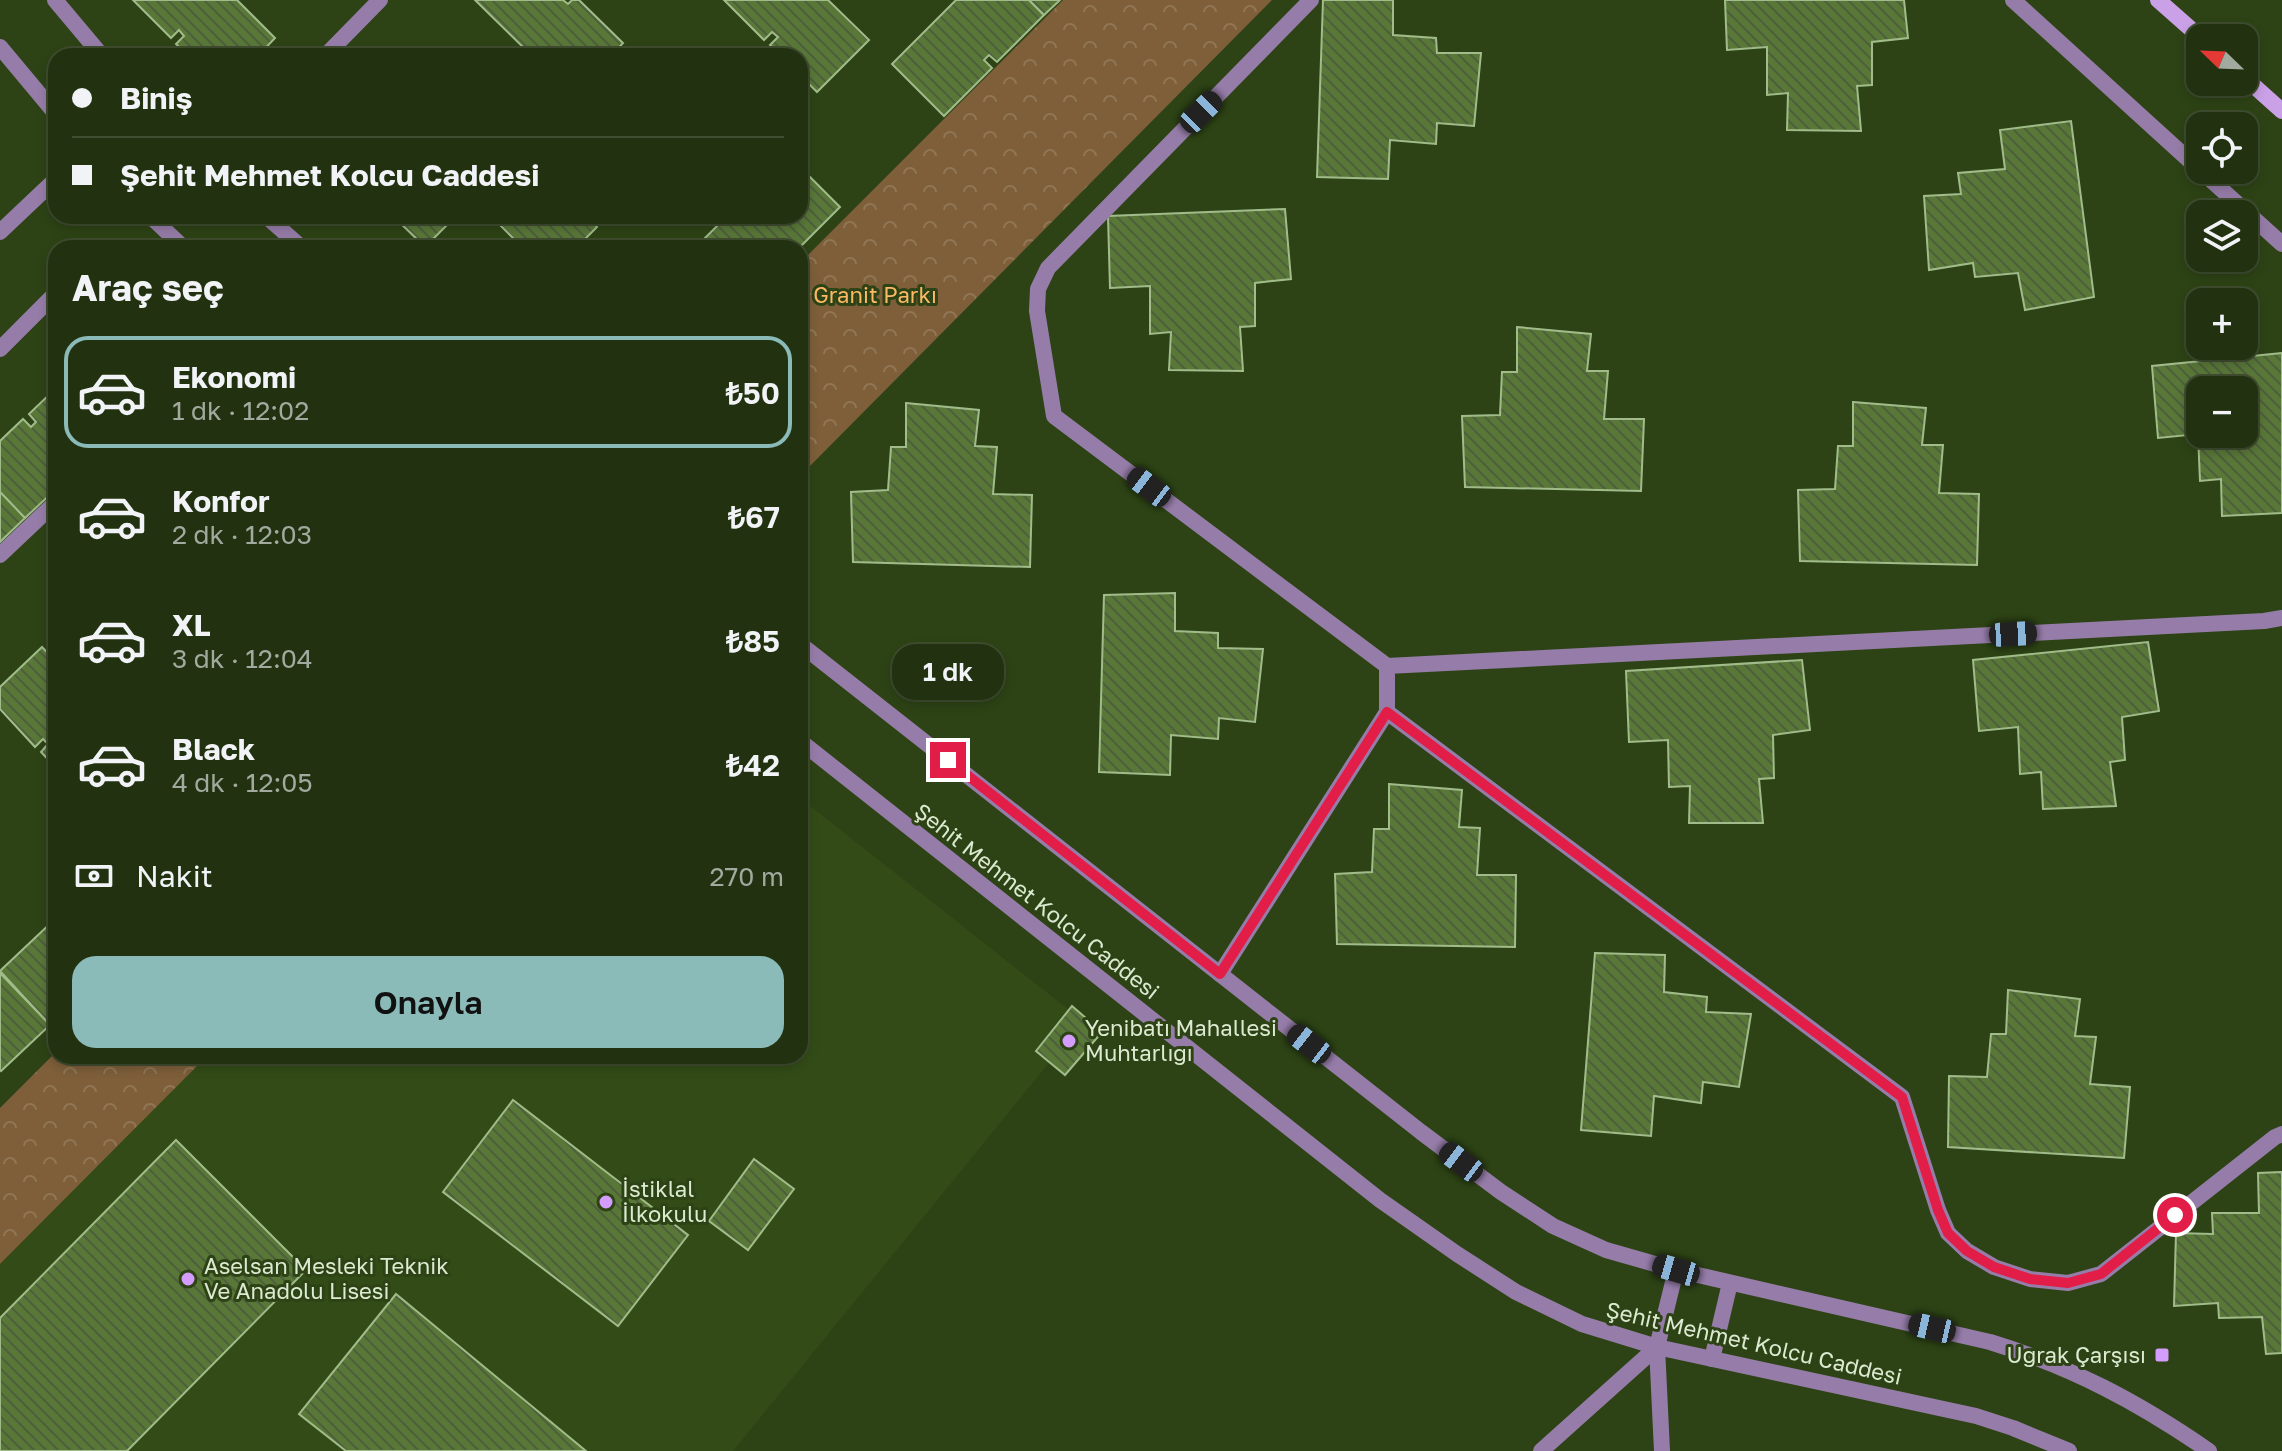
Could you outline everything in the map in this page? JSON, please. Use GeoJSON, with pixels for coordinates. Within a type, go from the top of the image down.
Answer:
{"type":"FeatureCollection","features":[{"type":"Feature","properties":{"kind":"main road"},"geometry":{"type":"LineString","coordinates":[[2158,0],[2186,25]]}},
{"type":"Feature","properties":{"kind":"main road"},"geometry":{"type":"LineString","coordinates":[[2258,90],[2282,111]]}},
{"type":"Feature","properties":{"kind":"street"},"geometry":{"type":"LineString","coordinates":[[55,0],[95,48]]}},
{"type":"Feature","properties":{"kind":"street"},"geometry":{"type":"LineString","coordinates":[[333,48],[380,0]]}},
{"type":"Feature","properties":{"kind":"street"},"geometry":{"type":"LineString","coordinates":[[1311,0],[1048,268],[1038,289],[1037,311],[1054,416],[1387,666],[2282,618]]}},
{"type":"Feature","properties":{"kind":"street"},"geometry":{"type":"LineString","coordinates":[[2013,0],[2186,157]]}},
{"type":"Feature","properties":{"kind":"street"},"geometry":{"type":"LineString","coordinates":[[0,47],[48,104]]}},
{"type":"Feature","properties":{"kind":"street"},"geometry":{"type":"LineString","coordinates":[[2216,184],[2282,244]]}},
{"type":"Feature","properties":{"kind":"street"},"geometry":{"type":"LineString","coordinates":[[0,232],[48,187]]}},
{"type":"Feature","properties":{"kind":"street"},"geometry":{"type":"LineString","coordinates":[[158,224],[176,240]]}},
{"type":"Feature","properties":{"kind":"street"},"geometry":{"type":"LineString","coordinates":[[275,224],[293,240]]}},
{"type":"Feature","properties":{"kind":"street"},"geometry":{"type":"LineString","coordinates":[[0,349],[48,301]]}},
{"type":"Feature","properties":{"kind":"street"},"geometry":{"type":"LineString","coordinates":[[0,555],[48,510]]}},
{"type":"Feature","properties":{"kind":"street"},"geometry":{"type":"LineString","coordinates":[[808,650],[1421,1132],[1501,1192],[1553,1226],[1606,1250],[1676,1270],[1990,1342],[2030,1354],[2085,1376],[2140,1405],[2209,1451]]}},
{"type":"Feature","properties":{"kind":"street"},"geometry":{"type":"LineString","coordinates":[[1220,974],[1387,712],[1387,666]]}},
{"type":"Feature","properties":{"kind":"street"},"geometry":{"type":"LineString","coordinates":[[1387,712],[1902,1097],[1948,1233],[1967,1251],[1994,1267],[2030,1279],[2068,1283],[2101,1274],[2282,1134]]}},
{"type":"Feature","properties":{"kind":"street","name":"Şehit Mehmet Kolcu Caddesi"},"geometry":{"type":"LineString","coordinates":[[808,747],[1380,1200],[1516,1292],[1582,1324],[1657,1347],[1976,1416],[2069,1451]]}},
{"type":"Feature","properties":{"kind":"street"},"geometry":{"type":"LineString","coordinates":[[1662,1451],[1657,1347],[1676,1270]]}},
{"type":"Feature","properties":{"kind":"street"},"geometry":{"type":"LineString","coordinates":[[1712,1359],[1730,1283]]}},
{"type":"Feature","properties":{"kind":"street"},"geometry":{"type":"LineString","coordinates":[[1541,1451],[1657,1347]]}},
{"type":"Feature","properties":{"kind":"shaded area","name":"İstiklal İlkokulu"},"geometry":{"type":"Polygon","coordinates":[[[808,804],[1083,1021],[733,1451],[0,1451],[0,1264],[199,1064],[808,1064],[808,804]]]}},
{"type":"Feature","properties":{"kind":"green space","name":"Granit Parkı"},"geometry":{"type":"Polygon","coordinates":[[[1063,0],[1272,0],[808,468],[808,255],[1063,0]]]}},
{"type":"Feature","properties":{"kind":"green space"},"geometry":{"type":"Polygon","coordinates":[[[48,1060],[48,1064],[199,1064],[0,1264],[0,1108],[48,1060]]]}},
{"type":"Feature","properties":{"kind":"building"},"geometry":{"type":"Polygon","coordinates":[[[133,0],[237,0],[275,38],[266,48],[180,48],[176,44],[184,36],[179,30],[171,38],[133,0]]]}},
{"type":"Feature","properties":{"kind":"building"},"geometry":{"type":"Polygon","coordinates":[[[475,0],[563,0],[568,4],[579,0],[623,43],[618,48],[524,48],[475,0]]]}},
{"type":"Feature","properties":{"kind":"building"},"geometry":{"type":"Polygon","coordinates":[[[724,0],[828,0],[869,40],[817,92],[808,83],[808,48],[773,48],[770,45],[778,37],[772,32],[764,40],[724,0]]]}},
{"type":"Feature","properties":{"kind":"building"},"geometry":{"type":"Polygon","coordinates":[[[956,0],[1029,0],[1044,15],[997,62],[989,55],[984,60],[992,68],[944,116],[892,64],[956,0]]]}},
{"type":"Feature","properties":{"kind":"building"},"geometry":{"type":"Polygon","coordinates":[[[1029,0],[1060,0],[1044,15],[1029,0]]]}},
{"type":"Feature","properties":{"kind":"building"},"geometry":{"type":"Polygon","coordinates":[[[1323,0],[1393,0],[1393,35],[1436,38],[1437,53],[1481,53],[1474,126],[1437,123],[1436,144],[1390,140],[1388,179],[1317,177],[1323,0]]]}},
{"type":"Feature","properties":{"kind":"building"},"geometry":{"type":"Polygon","coordinates":[[[1725,0],[1904,0],[1908,38],[1872,42],[1872,85],[1857,86],[1861,131],[1787,130],[1788,93],[1767,95],[1767,47],[1727,50],[1725,0]]]}},
{"type":"Feature","properties":{"kind":"building"},"geometry":{"type":"Polygon","coordinates":[[[2071,121],[2094,297],[2025,310],[2018,273],[1975,277],[1973,263],[1929,270],[1924,196],[1961,194],[1958,173],[2005,169],[2000,130],[2071,121]]]}},
{"type":"Feature","properties":{"kind":"building"},"geometry":{"type":"Polygon","coordinates":[[[808,175],[840,207],[807,240],[703,240],[719,224],[808,224],[808,175]]]}},
{"type":"Feature","properties":{"kind":"building"},"geometry":{"type":"Polygon","coordinates":[[[1285,209],[1291,279],[1255,283],[1255,326],[1240,327],[1243,371],[1169,370],[1171,332],[1150,334],[1150,286],[1110,288],[1108,216],[1285,209]]]}},
{"type":"Feature","properties":{"kind":"building"},"geometry":{"type":"Polygon","coordinates":[[[401,224],[448,224],[432,240],[418,240],[401,224]]]}},
{"type":"Feature","properties":{"kind":"building"},"geometry":{"type":"Polygon","coordinates":[[[499,224],[594,224],[597,227],[584,240],[515,240],[499,224]]]}},
{"type":"Feature","properties":{"kind":"building"},"geometry":{"type":"Polygon","coordinates":[[[1517,327],[1591,334],[1587,371],[1608,371],[1604,419],[1644,419],[1641,491],[1465,487],[1462,416],[1500,415],[1502,372],[1517,372],[1517,327]]]}},
{"type":"Feature","properties":{"kind":"building"},"geometry":{"type":"Polygon","coordinates":[[[2282,353],[2282,513],[2222,516],[2221,479],[2200,481],[2199,448],[2258,448],[2258,376],[2186,376],[2186,435],[2158,438],[2152,366],[2212,360],[2258,360],[2258,355],[2282,353]]]}},
{"type":"Feature","properties":{"kind":"building"},"geometry":{"type":"Polygon","coordinates":[[[48,396],[48,496],[25,518],[0,492],[0,441],[23,419],[31,427],[36,422],[29,414],[48,396]]]}},
{"type":"Feature","properties":{"kind":"building"},"geometry":{"type":"Polygon","coordinates":[[[1853,402],[1926,408],[1922,445],[1943,445],[1939,493],[1979,494],[1977,565],[1800,561],[1798,490],[1835,489],[1838,446],[1853,446],[1853,402]]]}},
{"type":"Feature","properties":{"kind":"building"},"geometry":{"type":"Polygon","coordinates":[[[906,403],[979,410],[975,446],[997,447],[993,494],[1032,495],[1030,567],[853,562],[851,492],[888,490],[891,447],[906,447],[906,403]]]}},
{"type":"Feature","properties":{"kind":"building"},"geometry":{"type":"Polygon","coordinates":[[[0,492],[25,518],[0,542],[0,492]]]}},
{"type":"Feature","properties":{"kind":"building"},"geometry":{"type":"Polygon","coordinates":[[[1175,593],[1175,631],[1218,633],[1218,648],[1263,649],[1255,722],[1219,718],[1218,739],[1171,735],[1170,775],[1099,772],[1104,595],[1175,593]]]}},
{"type":"Feature","properties":{"kind":"building"},"geometry":{"type":"Polygon","coordinates":[[[2148,642],[2159,711],[2122,717],[2125,760],[2110,762],[2116,806],[2043,809],[2041,772],[2020,774],[2018,727],[1979,731],[1973,660],[2148,642]]]}},
{"type":"Feature","properties":{"kind":"building"},"geometry":{"type":"Polygon","coordinates":[[[42,647],[48,653],[48,744],[43,739],[35,747],[0,709],[0,687],[42,647]]]}},
{"type":"Feature","properties":{"kind":"building"},"geometry":{"type":"Polygon","coordinates":[[[1802,660],[1810,730],[1773,735],[1774,778],[1759,779],[1763,823],[1689,823],[1690,786],[1669,787],[1668,740],[1629,742],[1626,671],[1802,660]]]}},
{"type":"Feature","properties":{"kind":"building"},"geometry":{"type":"Polygon","coordinates":[[[48,744],[48,759],[41,752],[48,744]]]}},
{"type":"Feature","properties":{"kind":"building"},"geometry":{"type":"Polygon","coordinates":[[[1389,784],[1462,790],[1459,827],[1480,828],[1477,875],[1516,875],[1515,947],[1337,944],[1335,874],[1372,872],[1374,829],[1389,829],[1389,784]]]}},
{"type":"Feature","properties":{"kind":"building"},"geometry":{"type":"Polygon","coordinates":[[[48,926],[48,1023],[0,971],[48,926]]]}},
{"type":"Feature","properties":{"kind":"building"},"geometry":{"type":"Polygon","coordinates":[[[1595,953],[1665,955],[1664,992],[1707,997],[1706,1012],[1751,1014],[1739,1087],[1703,1082],[1701,1103],[1654,1096],[1651,1136],[1581,1130],[1595,953]]]}},
{"type":"Feature","properties":{"kind":"building"},"geometry":{"type":"Polygon","coordinates":[[[0,973],[48,1023],[48,1027],[0,1070],[0,973]]]}},
{"type":"Feature","properties":{"kind":"building"},"geometry":{"type":"Polygon","coordinates":[[[2008,990],[2080,999],[2075,1036],[2096,1037],[2090,1084],[2130,1087],[2124,1158],[1948,1147],[1949,1076],[1987,1077],[1991,1034],[2006,1034],[2008,990]]]}},
{"type":"Feature","properties":{"kind":"building","name":"Yenibatı Mahallesi Muhtarlığı"},"geometry":{"type":"Polygon","coordinates":[[[1072,1006],[1102,1032],[1065,1075],[1036,1051],[1072,1006]]]}},
{"type":"Feature","properties":{"kind":"building"},"geometry":{"type":"Polygon","coordinates":[[[513,1100],[688,1235],[618,1326],[443,1192],[513,1100]]]}},
{"type":"Feature","properties":{"kind":"building"},"geometry":{"type":"Polygon","coordinates":[[[176,1140],[306,1270],[127,1451],[0,1451],[0,1318],[176,1140]]]}},
{"type":"Feature","properties":{"kind":"building"},"geometry":{"type":"Polygon","coordinates":[[[754,1159],[794,1189],[748,1250],[709,1221],[754,1159]]]}},
{"type":"Feature","properties":{"kind":"building"},"geometry":{"type":"Polygon","coordinates":[[[2282,1172],[2282,1353],[2266,1354],[2262,1317],[2219,1318],[2218,1303],[2174,1306],[2176,1233],[2213,1234],[2212,1213],[2259,1213],[2258,1173],[2282,1172]]]}},
{"type":"Feature","properties":{"kind":"building"},"geometry":{"type":"Polygon","coordinates":[[[396,1294],[586,1451],[346,1451],[299,1414],[396,1294]]]}},
{"type":"Feature","properties":{"kind":"place","name":"Yenibatı Mahallesi Muhtarlığı"},"geometry":{"type":"Point","coordinates":[1069,1041]}},
{"type":"Feature","properties":{"kind":"place","name":"İstiklal İlkokulu"},"geometry":{"type":"Point","coordinates":[606,1202]}},
{"type":"Feature","properties":{"kind":"place","name":"Aselsan Mesleki Teknik Ve Anadolu Lisesi"},"geometry":{"type":"Point","coordinates":[188,1279]}},
{"type":"Feature","properties":{"kind":"place","name":"Uğrak Çarşısı"},"geometry":{"type":"Point","coordinates":[2162,1355]}},
{"type":"Feature","properties":{"kind":"route"},"geometry":{"type":"LineString","coordinates":[[948,760],[1220,974],[1387,712],[1902,1097],[1938,1210],[1948,1233],[1967,1251],[1994,1267],[2030,1279],[2068,1283],[2101,1274],[2175,1215]]}}]}
